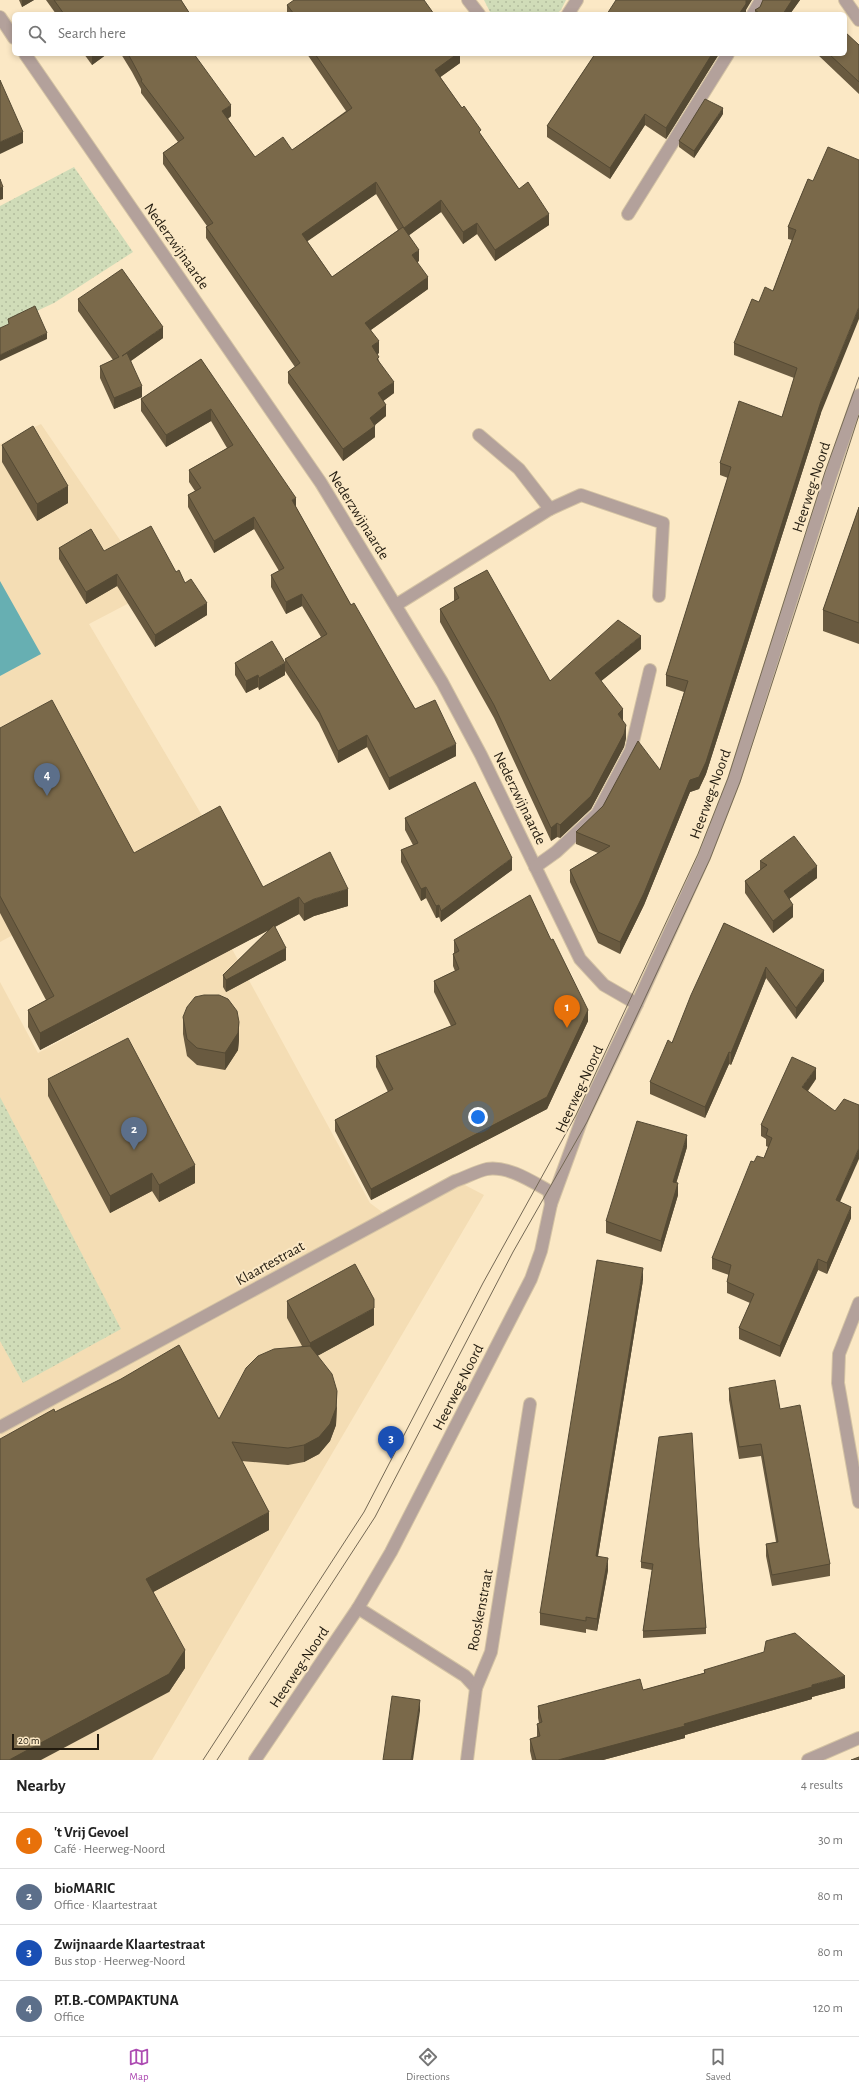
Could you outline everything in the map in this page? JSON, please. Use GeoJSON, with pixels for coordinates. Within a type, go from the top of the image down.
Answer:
{"type":"FeatureCollection","features":[{"type":"Feature","properties":{"kind":"street"},"geometry":{"type":"LineString","coordinates":[[468,0],[477,12]]}},
{"type":"Feature","properties":{"kind":"street"},"geometry":{"type":"LineString","coordinates":[[569,12],[577,0]]}},
{"type":"Feature","properties":{"kind":"street"},"geometry":{"type":"LineString","coordinates":[[754,12],[761,0]]}},
{"type":"Feature","properties":{"kind":"street"},"geometry":{"type":"LineString","coordinates":[[845,0],[859,20]]}},
{"type":"Feature","properties":{"kind":"street"},"geometry":{"type":"LineString","coordinates":[[0,17],[12,35]]}},
{"type":"Feature","properties":{"kind":"street","name":"Nederzwijnaarde"},"geometry":{"type":"LineString","coordinates":[[26,56],[322,483],[442,682],[481,755],[580,959],[604,986],[637,1004]]}},
{"type":"Feature","properties":{"kind":"street"},"geometry":{"type":"LineString","coordinates":[[628,214],[727,56]]}},
{"type":"Feature","properties":{"kind":"street","name":"Heerweg-Noord"},"geometry":{"type":"LineString","coordinates":[[255,1760],[358,1608],[395,1545],[532,1279],[541,1251],[551,1204],[582,1119],[637,1004],[704,857],[734,780],[831,475],[859,395]]}},
{"type":"Feature","properties":{"kind":"street"},"geometry":{"type":"LineString","coordinates":[[479,435],[519,469],[550,509]]}},
{"type":"Feature","properties":{"kind":"street"},"geometry":{"type":"LineString","coordinates":[[396,605],[550,509],[581,495],[663,524],[659,596]]}},
{"type":"Feature","properties":{"kind":"street"},"geometry":{"type":"LineString","coordinates":[[535,867],[556,852],[597,814],[631,750],[650,670]]}},
{"type":"Feature","properties":{"kind":"street","name":"Klaartestraat"},"geometry":{"type":"LineString","coordinates":[[0,1427],[455,1181],[488,1169],[506,1171],[520,1175],[549,1191],[551,1204]]}},
{"type":"Feature","properties":{"kind":"street"},"geometry":{"type":"LineString","coordinates":[[859,1303],[839,1354],[838,1383],[859,1502]]}},
{"type":"Feature","properties":{"kind":"street","name":"Rooskenstraat"},"geometry":{"type":"LineString","coordinates":[[467,1760],[476,1688],[491,1652],[530,1404]]}},
{"type":"Feature","properties":{"kind":"street","name":"Rooskenstraat"},"geometry":{"type":"LineString","coordinates":[[358,1608],[465,1676],[476,1688]]}},
{"type":"Feature","properties":{"kind":"street"},"geometry":{"type":"LineString","coordinates":[[808,1760],[859,1738]]}},
{"type":"Feature","properties":{"kind":"shaded area"},"geometry":{"type":"Polygon","coordinates":[[[41,424],[154,590],[89,624],[210,829],[0,942],[0,444],[41,424]]]}},
{"type":"Feature","properties":{"kind":"shaded area"},"geometry":{"type":"Polygon","coordinates":[[[232,949],[370,1203],[394,1221],[461,1183],[484,1195],[152,1760],[0,1760],[0,982],[38,1053],[232,949]]]}},
{"type":"Feature","properties":{"kind":"green space"},"geometry":{"type":"Polygon","coordinates":[[[484,0],[566,0],[558,12],[490,12],[484,0]]]}},
{"type":"Feature","properties":{"kind":"green space"},"geometry":{"type":"Polygon","coordinates":[[[74,167],[133,252],[54,303],[0,328],[0,206],[74,167]]]}},
{"type":"Feature","properties":{"kind":"green space"},"geometry":{"type":"Polygon","coordinates":[[[0,1097],[121,1329],[23,1383],[0,1341],[0,1097]]]}},
{"type":"Feature","properties":{"kind":"water"},"geometry":{"type":"Polygon","coordinates":[[[0,581],[41,654],[0,676],[0,581]]]}},
{"type":"Feature","properties":{"kind":"building"},"geometry":{"type":"Polygon","coordinates":[[[54,0],[181,0],[189,12],[63,12],[54,0]]]}},
{"type":"Feature","properties":{"kind":"building"},"geometry":{"type":"Polygon","coordinates":[[[294,0],[424,0],[433,12],[292,12],[287,5],[294,0]]]}},
{"type":"Feature","properties":{"kind":"building"},"geometry":{"type":"Polygon","coordinates":[[[616,0],[746,0],[746,4],[740,12],[608,12],[616,0]]]}},
{"type":"Feature","properties":{"kind":"building"},"geometry":{"type":"Polygon","coordinates":[[[763,0],[792,0],[784,12],[758,12],[755,10],[760,7],[763,0]]]}},
{"type":"Feature","properties":{"kind":"building"},"geometry":{"type":"Polygon","coordinates":[[[847,34],[859,45],[859,82],[831,56],[847,56],[847,34]]]}},
{"type":"Feature","properties":{"kind":"building"},"geometry":{"type":"Polygon","coordinates":[[[129,56],[195,56],[231,105],[222,111],[255,157],[283,137],[292,150],[352,108],[316,56],[454,56],[435,70],[462,108],[464,106],[481,130],[479,132],[519,189],[528,182],[549,214],[495,250],[477,223],[463,232],[441,200],[404,228],[376,182],[302,234],[332,277],[403,227],[419,250],[412,255],[428,277],[365,323],[379,341],[372,346],[379,357],[377,359],[394,382],[378,393],[386,405],[370,418],[375,426],[343,449],[288,372],[300,363],[206,227],[213,223],[163,153],[184,138],[141,81],[142,80],[129,56]]]}},
{"type":"Feature","properties":{"kind":"building"},"geometry":{"type":"Polygon","coordinates":[[[594,56],[711,56],[666,128],[645,114],[610,168],[547,126],[594,56]]]}},
{"type":"Feature","properties":{"kind":"building"},"geometry":{"type":"Polygon","coordinates":[[[0,80],[23,132],[0,142],[0,80]]]}},
{"type":"Feature","properties":{"kind":"building"},"geometry":{"type":"Polygon","coordinates":[[[705,99],[723,108],[694,151],[679,141],[705,99]]]}},
{"type":"Feature","properties":{"kind":"building"},"geometry":{"type":"Polygon","coordinates":[[[828,147],[859,160],[859,307],[821,401],[706,762],[699,777],[690,780],[644,893],[620,942],[598,932],[570,870],[610,846],[576,832],[603,806],[638,741],[660,770],[688,681],[666,675],[731,467],[720,463],[739,401],[782,417],[797,368],[734,343],[752,299],[759,302],[765,287],[773,291],[796,230],[788,227],[808,179],[813,181],[828,147]]]}},
{"type":"Feature","properties":{"kind":"building"},"geometry":{"type":"Polygon","coordinates":[[[0,179],[3,187],[0,188],[0,179]]]}},
{"type":"Feature","properties":{"kind":"building"},"geometry":{"type":"Polygon","coordinates":[[[122,269],[163,327],[122,356],[127,353],[142,386],[114,398],[100,366],[119,357],[78,299],[122,269]]]}},
{"type":"Feature","properties":{"kind":"building"},"geometry":{"type":"Polygon","coordinates":[[[35,306],[47,333],[0,355],[0,328],[9,324],[8,319],[35,306]]]}},
{"type":"Feature","properties":{"kind":"building"},"geometry":{"type":"Polygon","coordinates":[[[201,359],[296,498],[292,500],[351,605],[354,603],[415,709],[435,700],[456,744],[389,778],[367,735],[338,751],[319,711],[285,659],[327,634],[302,594],[286,602],[271,575],[284,568],[254,517],[214,541],[188,495],[201,488],[189,470],[233,445],[211,409],[166,435],[141,399],[201,359]]]}},
{"type":"Feature","properties":{"kind":"building"},"geometry":{"type":"Polygon","coordinates":[[[33,426],[68,486],[37,504],[2,445],[33,426]]]}},
{"type":"Feature","properties":{"kind":"building"},"geometry":{"type":"Polygon","coordinates":[[[859,507],[859,623],[823,610],[859,507]]]}},
{"type":"Feature","properties":{"kind":"building"},"geometry":{"type":"Polygon","coordinates":[[[151,526],[176,572],[179,570],[185,583],[191,579],[207,603],[155,635],[117,574],[86,592],[59,548],[91,529],[104,551],[151,526]]]}},
{"type":"Feature","properties":{"kind":"building"},"geometry":{"type":"Polygon","coordinates":[[[487,570],[550,681],[618,620],[641,636],[595,673],[623,709],[618,714],[626,725],[624,734],[591,796],[560,825],[557,823],[551,828],[494,705],[440,609],[459,598],[454,588],[487,570]]]}},
{"type":"Feature","properties":{"kind":"building"},"geometry":{"type":"Polygon","coordinates":[[[272,641],[285,663],[259,678],[258,675],[246,681],[235,663],[272,641]]]}},
{"type":"Feature","properties":{"kind":"building"},"geometry":{"type":"Polygon","coordinates":[[[52,700],[134,853],[220,806],[263,887],[330,852],[348,889],[314,899],[304,904],[299,897],[40,1033],[28,1010],[54,996],[0,896],[0,728],[52,700]]]}},
{"type":"Feature","properties":{"kind":"building"},"geometry":{"type":"Polygon","coordinates":[[[475,782],[512,858],[441,911],[439,905],[436,906],[426,887],[421,889],[401,850],[418,843],[405,818],[475,782]]]}},
{"type":"Feature","properties":{"kind":"building"},"geometry":{"type":"Polygon","coordinates":[[[794,836],[817,866],[784,891],[793,905],[773,921],[745,881],[767,865],[760,861],[794,836]]]}},
{"type":"Feature","properties":{"kind":"building"},"geometry":{"type":"Polygon","coordinates":[[[530,895],[551,940],[553,939],[588,1010],[547,1097],[371,1189],[335,1120],[393,1089],[376,1056],[456,1024],[434,981],[459,969],[453,954],[459,951],[454,940],[530,895]]]}},
{"type":"Feature","properties":{"kind":"building"},"geometry":{"type":"Polygon","coordinates":[[[724,923],[824,970],[796,1008],[766,967],[731,1053],[729,1052],[705,1107],[650,1082],[668,1040],[672,1043],[691,995],[724,923]]]}},
{"type":"Feature","properties":{"kind":"building"},"geometry":{"type":"Polygon","coordinates":[[[274,925],[286,948],[226,980],[223,975],[274,925]]]}},
{"type":"Feature","properties":{"kind":"building"},"geometry":{"type":"Polygon","coordinates":[[[204,995],[219,995],[228,999],[237,1011],[239,1022],[238,1033],[225,1053],[197,1048],[187,1039],[183,1017],[187,1007],[195,997],[204,995]]]}},
{"type":"Feature","properties":{"kind":"building"},"geometry":{"type":"Polygon","coordinates":[[[128,1038],[195,1165],[159,1185],[152,1173],[110,1196],[48,1079],[128,1038]]]}},
{"type":"Feature","properties":{"kind":"building"},"geometry":{"type":"Polygon","coordinates":[[[792,1057],[816,1068],[802,1087],[835,1111],[844,1099],[859,1105],[859,1148],[836,1200],[851,1207],[827,1263],[818,1259],[780,1346],[739,1328],[754,1294],[727,1282],[731,1265],[712,1258],[751,1161],[754,1162],[757,1156],[764,1158],[772,1138],[766,1135],[768,1129],[761,1125],[792,1057]]]}},
{"type":"Feature","properties":{"kind":"building"},"geometry":{"type":"Polygon","coordinates":[[[637,1121],[687,1135],[673,1182],[678,1183],[661,1241],[606,1221],[637,1121]]]}},
{"type":"Feature","properties":{"kind":"building"},"geometry":{"type":"Polygon","coordinates":[[[597,1260],[643,1268],[596,1556],[608,1558],[597,1619],[586,1617],[586,1621],[540,1613],[597,1260]]]}},
{"type":"Feature","properties":{"kind":"building"},"geometry":{"type":"Polygon","coordinates":[[[355,1264],[374,1299],[374,1308],[310,1343],[287,1301],[355,1264]]]}},
{"type":"Feature","properties":{"kind":"building"},"geometry":{"type":"Polygon","coordinates":[[[179,1345],[219,1419],[246,1368],[258,1356],[274,1349],[310,1346],[332,1374],[337,1391],[336,1408],[330,1424],[319,1437],[304,1445],[288,1448],[232,1442],[269,1512],[146,1579],[185,1650],[169,1674],[9,1760],[0,1760],[0,1439],[54,1409],[55,1412],[121,1379],[179,1345]]]}},
{"type":"Feature","properties":{"kind":"building"},"geometry":{"type":"Polygon","coordinates":[[[775,1380],[780,1409],[800,1405],[830,1564],[772,1575],[766,1544],[778,1542],[761,1444],[739,1447],[729,1388],[775,1380]]]}},
{"type":"Feature","properties":{"kind":"building"},"geometry":{"type":"Polygon","coordinates":[[[692,1433],[706,1628],[643,1631],[653,1564],[641,1562],[659,1437],[692,1433]]]}},
{"type":"Feature","properties":{"kind":"building"},"geometry":{"type":"Polygon","coordinates":[[[795,1633],[845,1676],[684,1724],[685,1726],[558,1760],[536,1760],[530,1739],[540,1736],[537,1724],[542,1722],[538,1706],[640,1679],[643,1690],[705,1673],[704,1670],[764,1652],[766,1641],[795,1633]]]}},
{"type":"Feature","properties":{"kind":"building"},"geometry":{"type":"Polygon","coordinates":[[[392,1696],[420,1700],[411,1760],[383,1760],[392,1696]]]}},
{"type":"Feature","properties":{"kind":"building"},"geometry":{"type":"Polygon","coordinates":[[[859,1757],[859,1760],[851,1760],[859,1757]]]}},
{"type":"Feature","properties":{"kind":"tram line"},"geometry":{"type":"LineString","coordinates":[[203,1760],[364,1512],[483,1283],[576,1115],[698,854],[728,778],[825,472],[859,377]]}},
{"type":"Feature","properties":{"kind":"tram line"},"geometry":{"type":"LineString","coordinates":[[217,1760],[375,1517],[513,1252],[587,1122],[710,859],[740,782],[859,415]]}},
{"type":"Feature","properties":{"kind":"place","name":"P.T.B.-COMPAKTUNA"},"geometry":{"type":"Point","coordinates":[47,796]}},
{"type":"Feature","properties":{"kind":"place","name":"'t Vrij Gevoel"},"geometry":{"type":"Point","coordinates":[567,1028]}},
{"type":"Feature","properties":{"kind":"place","name":"bioMARIC"},"geometry":{"type":"Point","coordinates":[134,1150]}},
{"type":"Feature","properties":{"kind":"place","name":"Zwijnaarde Klaartestraat"},"geometry":{"type":"Point","coordinates":[391,1459]}}]}
